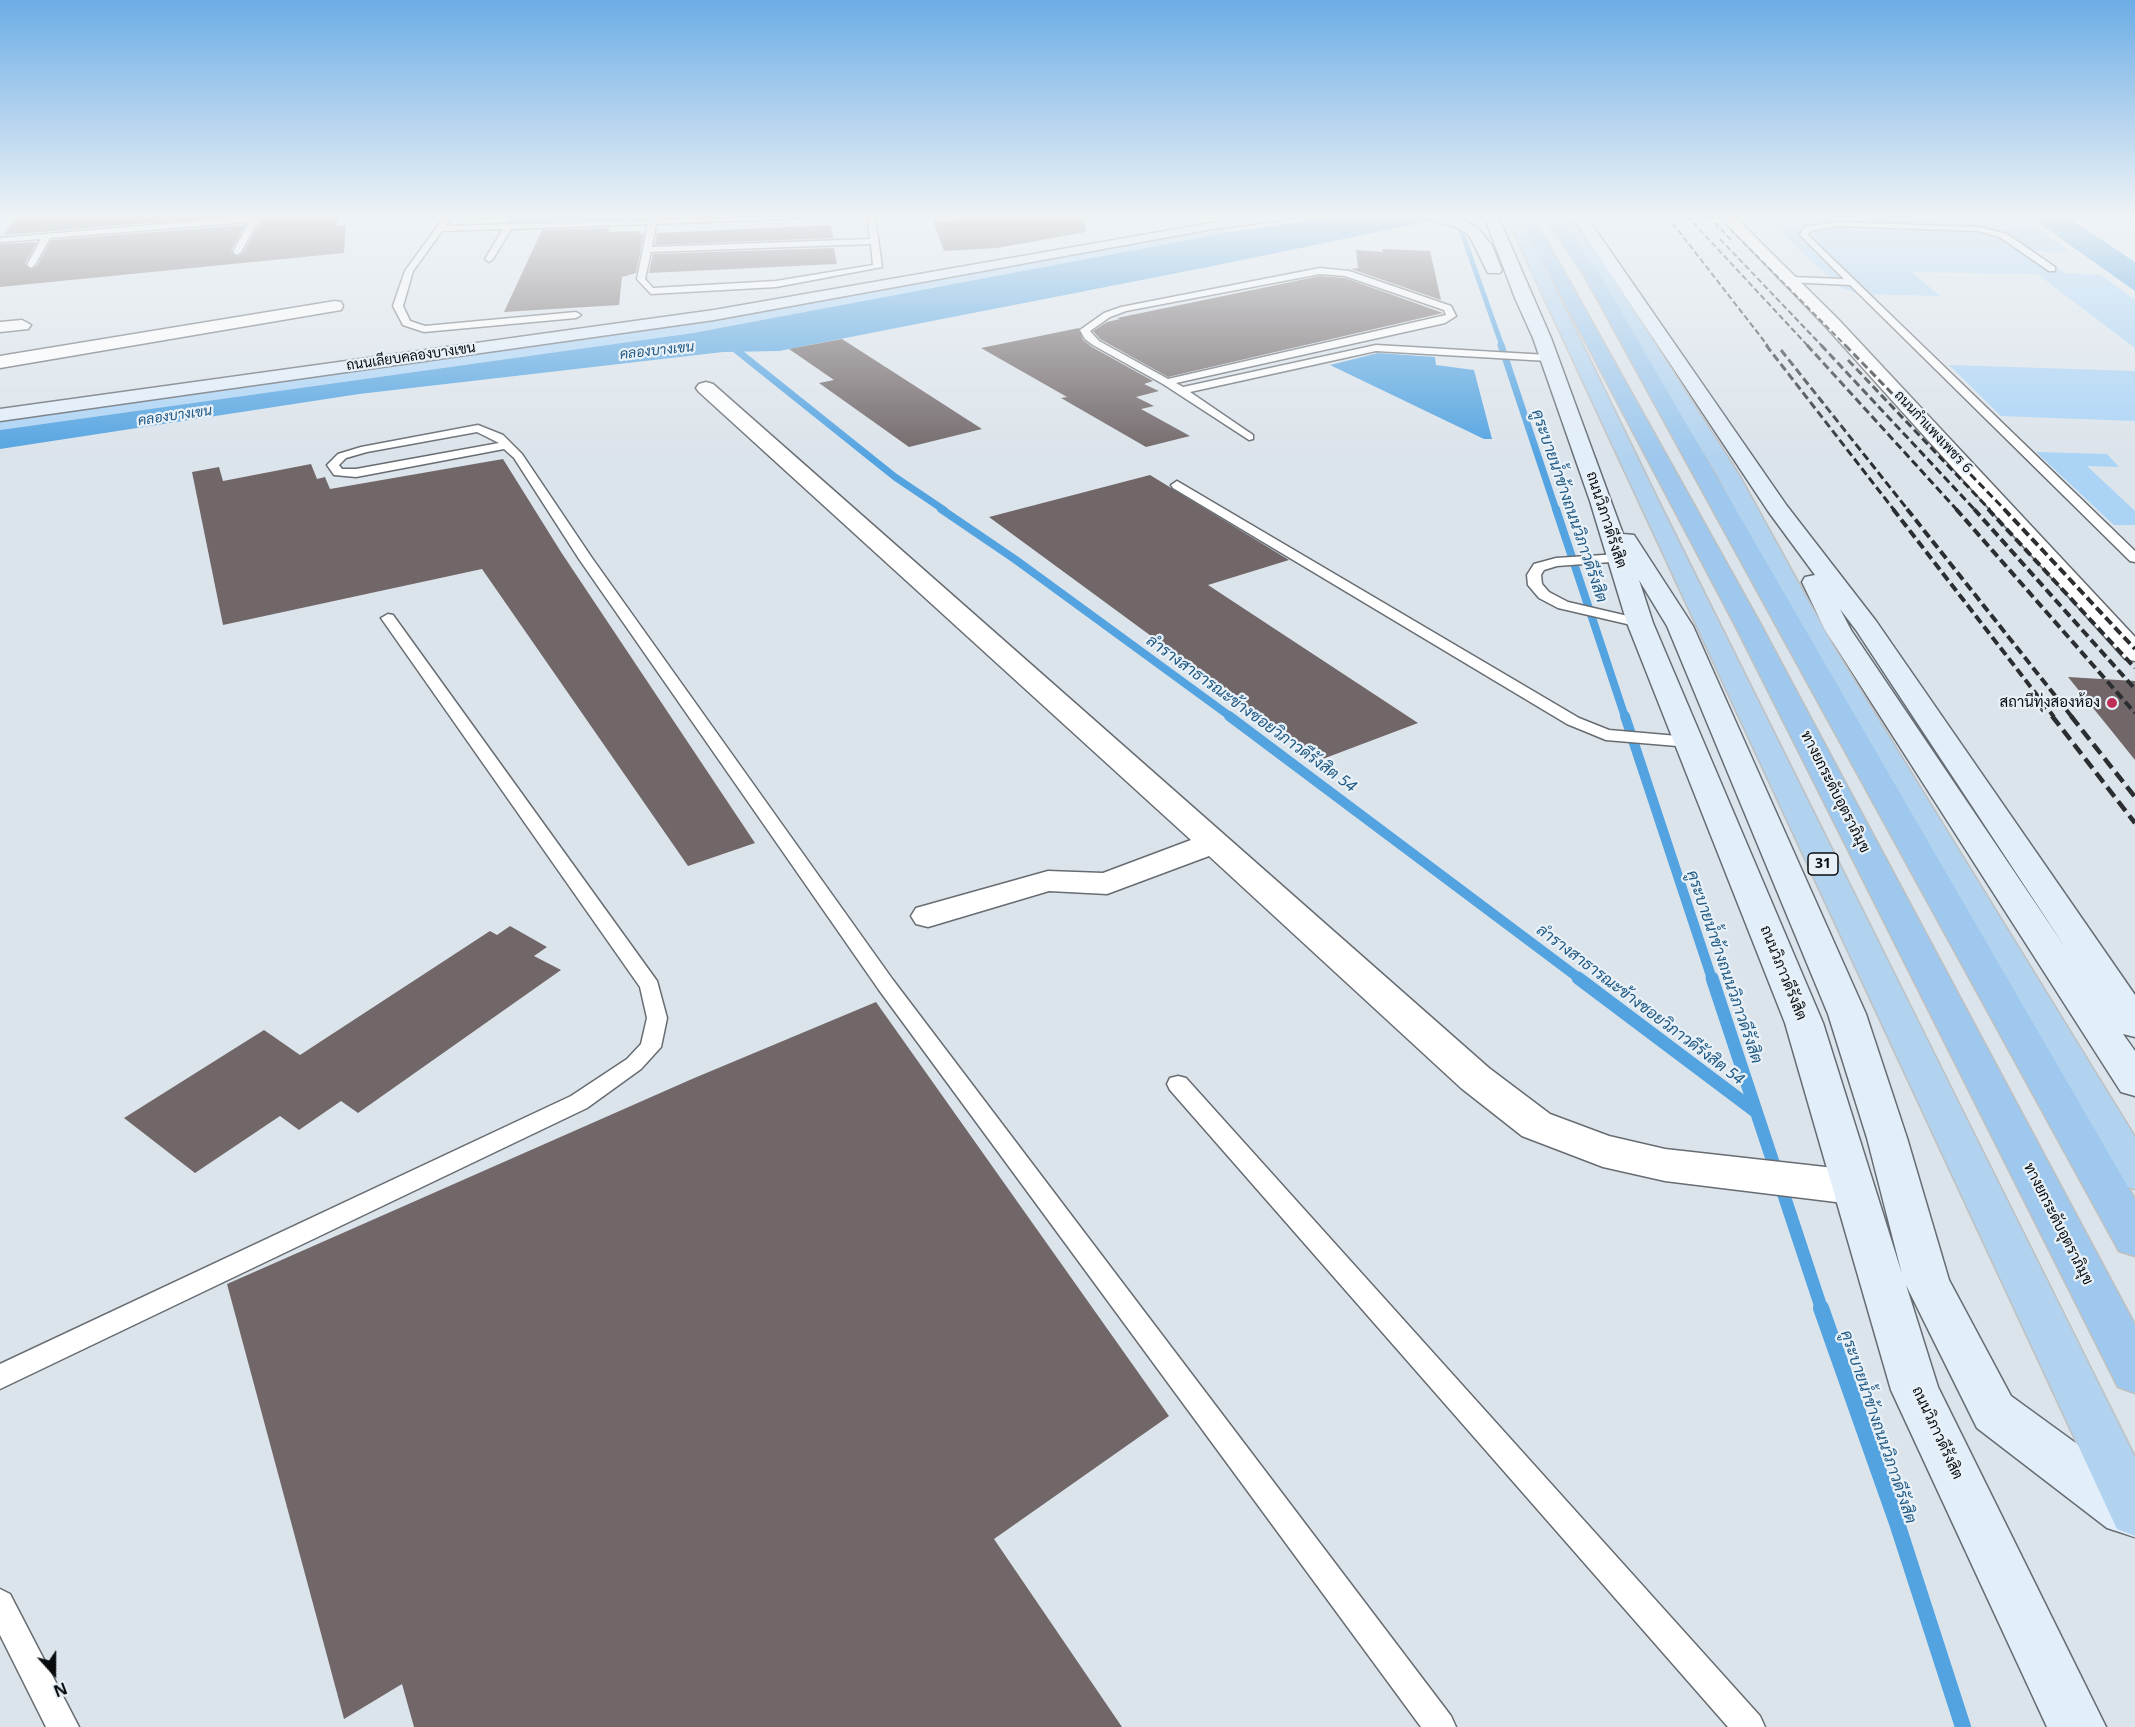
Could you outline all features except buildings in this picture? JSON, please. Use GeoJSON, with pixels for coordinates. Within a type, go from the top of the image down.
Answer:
{"type":"FeatureCollection","features":[{"type":"Feature","properties":{"kind":"highway"},"geometry":{"type":"LineString","coordinates":[[1533,297],[1545,348]]}},
{"type":"Feature","properties":{"kind":"highway","name":"ถนนวิภาวดีรังสิต"},"geometry":{"type":"LineString","coordinates":[[1536,297],[2135,1511]]}},
{"type":"Feature","properties":{"kind":"highway","name":"ทางยกระดับอุตราภิมุข"},"geometry":{"type":"LineString","coordinates":[[1570,297],[1747,623],[2135,1372]]}},
{"type":"Feature","properties":{"kind":"highway"},"geometry":{"type":"LineString","coordinates":[[1604,297],[2135,1238]]}},
{"type":"Feature","properties":{"kind":"highway"},"geometry":{"type":"LineString","coordinates":[[1616,297],[1728,475],[1819,644],[2135,1173]]}},
{"type":"Feature","properties":{"kind":"highway"},"geometry":{"type":"LineString","coordinates":[[1630,297],[1645,311]]}},
{"type":"Feature","properties":{"kind":"main road","name":"ถนนเลียบคลองบางเขน"},"geometry":{"type":"LineString","coordinates":[[0,406],[707,308],[772,297]]}},
{"type":"Feature","properties":{"kind":"main road","name":"ถนนเลียบคลองบางเขน"},"geometry":{"type":"LineString","coordinates":[[0,415],[714,315],[816,297]]}},
{"type":"Feature","properties":{"kind":"main road","name":"ถนนวิภาวดีรังสิต"},"geometry":{"type":"LineString","coordinates":[[1533,297],[1545,348],[1601,501],[1640,623],[1804,1023],[1915,1390],[2077,1727]]}},
{"type":"Feature","properties":{"kind":"main road"},"geometry":{"type":"LineString","coordinates":[[1635,297],[1779,511],[1867,627],[2135,1024]]}},
{"type":"Feature","properties":{"kind":"main road"},"geometry":{"type":"LineString","coordinates":[[1601,501],[1680,626],[1846,1014],[1887,1138],[1927,1282],[1994,1412],[2125,1510],[2135,1511]]}},
{"type":"Feature","properties":{"kind":"main road"},"geometry":{"type":"LineString","coordinates":[[1779,511],[1838,630],[2135,1082]]}},
{"type":"Feature","properties":{"kind":"street","name":"ถนนกำแพงเพชร 6"},"geometry":{"type":"LineString","coordinates":[[1806,297],[2135,653]]}},
{"type":"Feature","properties":{"kind":"street"},"geometry":{"type":"LineString","coordinates":[[0,362],[335,306]]}},
{"type":"Feature","properties":{"kind":"street"},"geometry":{"type":"LineString","coordinates":[[0,327],[22,325]]}},
{"type":"Feature","properties":{"kind":"street"},"geometry":{"type":"LineString","coordinates":[[706,388],[1475,1078],[1536,1125],[1603,1151],[1665,1165],[1852,1187]]}},
{"type":"Feature","properties":{"kind":"street"},"geometry":{"type":"LineString","coordinates":[[928,916],[1048,881],[1107,883],[1214,843]]}},
{"type":"Feature","properties":{"kind":"lane"},"geometry":{"type":"LineString","coordinates":[[401,297],[398,306],[406,323],[424,329],[576,315]]}},
{"type":"Feature","properties":{"kind":"lane"},"geometry":{"type":"LineString","coordinates":[[1186,297],[1124,309],[1107,315],[1085,330],[1088,337],[1096,343],[1182,391],[1250,437]]}},
{"type":"Feature","properties":{"kind":"lane"},"geometry":{"type":"LineString","coordinates":[[1415,297],[1448,308],[1451,316],[1446,331],[1448,352]]}},
{"type":"Feature","properties":{"kind":"lane"},"geometry":{"type":"LineString","coordinates":[[1868,297],[2135,558]]}},
{"type":"Feature","properties":{"kind":"lane"},"geometry":{"type":"LineString","coordinates":[[1167,382],[1446,331]]}},
{"type":"Feature","properties":{"kind":"lane"},"geometry":{"type":"LineString","coordinates":[[1182,391],[1361,349],[1520,357],[1545,348]]}},
{"type":"Feature","properties":{"kind":"lane"},"geometry":{"type":"LineString","coordinates":[[507,445],[356,473],[338,472],[333,465],[342,456],[365,449],[478,428],[499,437],[507,445],[518,456],[583,554],[886,985],[1440,1727]]}},
{"type":"Feature","properties":{"kind":"lane"},"geometry":{"type":"LineString","coordinates":[[1177,485],[1573,721],[1612,736],[1639,740],[1689,742]]}},
{"type":"Feature","properties":{"kind":"lane"},"geometry":{"type":"LineString","coordinates":[[1619,558],[1564,560],[1539,567],[1534,575],[1535,585],[1544,595],[1573,609],[1640,623]]}},
{"type":"Feature","properties":{"kind":"lane"},"geometry":{"type":"LineString","coordinates":[[0,1377],[579,1101],[634,1064],[651,1047],[657,1017],[650,986],[388,618]]}},
{"type":"Feature","properties":{"kind":"lane"},"geometry":{"type":"LineString","coordinates":[[1178,1084],[1749,1727]]}},
{"type":"Feature","properties":{"kind":"lane"},"geometry":{"type":"LineString","coordinates":[[0,1604],[63,1727]]}},
{"type":"Feature","properties":{"kind":"shaded area"},"geometry":{"type":"Polygon","coordinates":[[[816,297],[887,297],[693,333],[0,430],[0,421],[573,339],[816,297]]]}},
{"type":"Feature","properties":{"kind":"shaded area"},"geometry":{"type":"Polygon","coordinates":[[[2067,297],[2130,297],[2135,300],[2135,348],[2067,297]]]}},
{"type":"Feature","properties":{"kind":"shaded area"},"geometry":{"type":"Polygon","coordinates":[[[1949,365],[2135,371],[2135,421],[2001,416],[1949,365]]]}},
{"type":"Feature","properties":{"kind":"shaded area"},"geometry":{"type":"Polygon","coordinates":[[[2036,452],[2107,454],[2119,467],[2087,466],[2135,511],[2135,525],[2114,525],[2036,452]]]}},
{"type":"Feature","properties":{"kind":"water","name":"คลองบางเขน"},"geometry":{"type":"Polygon","coordinates":[[[887,297],[1057,297],[779,351],[723,352],[359,394],[0,449],[0,430],[693,333],[887,297]]]}},
{"type":"Feature","properties":{"kind":"water"},"geometry":{"type":"Polygon","coordinates":[[[1378,353],[1435,357],[1436,365],[1474,370],[1492,439],[1484,439],[1330,365],[1378,353]]]}},
{"type":"Feature","properties":{"kind":"waterway","name":"คูระบายน้ำข้างถนนวิภาวดีรังสิต"},"geometry":{"type":"LineString","coordinates":[[1485,297],[1502,346]]}},
{"type":"Feature","properties":{"kind":"waterway","name":"ลำรางสาธารณะข้างซอยวิภาวดีรังสิต 54"},"geometry":{"type":"LineString","coordinates":[[728,343],[732,346]]}},
{"type":"Feature","properties":{"kind":"waterway","name":"ลำรางสาธารณะข้างซอยวิภาวดีรังสิต 54"},"geometry":{"type":"LineString","coordinates":[[730,345],[895,477],[944,510]]}},
{"type":"Feature","properties":{"kind":"waterway","name":"คูระบายน้ำข้างถนนวิภาวดีรังสิต"},"geometry":{"type":"LineString","coordinates":[[1501,345],[1556,510]]}},
{"type":"Feature","properties":{"kind":"waterway","name":"ลำรางสาธารณะข้างซอยวิภาวดีรังสิต 54"},"geometry":{"type":"LineString","coordinates":[[941,509],[1016,560],[1231,717]]}},
{"type":"Feature","properties":{"kind":"waterway","name":"คูระบายน้ำข้างถนนวิภาวดีรังสิต"},"geometry":{"type":"LineString","coordinates":[[1556,509],[1625,717]]}},
{"type":"Feature","properties":{"kind":"waterway","name":"ลำรางสาธารณะข้างซอยวิภาวดีรังสิต 54"},"geometry":{"type":"LineString","coordinates":[[1229,716],[1580,979]]}},
{"type":"Feature","properties":{"kind":"waterway","name":"คูระบายน้ำข้างถนนวิภาวดีรังสิต"},"geometry":{"type":"LineString","coordinates":[[1625,716],[1712,979]]}},
{"type":"Feature","properties":{"kind":"waterway","name":"ลำรางสาธารณะข้างซอยวิภาวดีรังสิต 54"},"geometry":{"type":"LineString","coordinates":[[1578,978],[1755,1111]]}},
{"type":"Feature","properties":{"kind":"waterway","name":"คูระบายน้ำข้างถนนวิภาวดีรังสิต"},"geometry":{"type":"LineString","coordinates":[[1712,978],[1822,1310]]}},
{"type":"Feature","properties":{"kind":"waterway","name":"คูระบายน้ำข้างถนนวิภาวดีรังสิต"},"geometry":{"type":"LineString","coordinates":[[1821,1308],[1897,1523],[1963,1727]]}},
{"type":"Feature","properties":{"kind":"railway"},"geometry":{"type":"LineString","coordinates":[[1730,297],[1768,346]]}},
{"type":"Feature","properties":{"kind":"railway"},"geometry":{"type":"LineString","coordinates":[[1762,297],[1808,346]]}},
{"type":"Feature","properties":{"kind":"railway"},"geometry":{"type":"LineString","coordinates":[[1775,297],[1822,346]]}},
{"type":"Feature","properties":{"kind":"railway"},"geometry":{"type":"LineString","coordinates":[[1797,297],[1846,346]]}},
{"type":"Feature","properties":{"kind":"railway"},"geometry":{"type":"LineString","coordinates":[[1766,345],[1894,510]]}},
{"type":"Feature","properties":{"kind":"railway"},"geometry":{"type":"LineString","coordinates":[[1807,345],[1957,510]]}},
{"type":"Feature","properties":{"kind":"railway"},"geometry":{"type":"LineString","coordinates":[[1821,345],[1975,510]]}},
{"type":"Feature","properties":{"kind":"railway"},"geometry":{"type":"LineString","coordinates":[[1845,345],[2005,510]]}},
{"type":"Feature","properties":{"kind":"railway"},"geometry":{"type":"LineString","coordinates":[[1781,350],[1908,510]]}},
{"type":"Feature","properties":{"kind":"railway"},"geometry":{"type":"LineString","coordinates":[[1848,360],[1990,510]]}},
{"type":"Feature","properties":{"kind":"railway"},"geometry":{"type":"LineString","coordinates":[[1893,509],[2054,717]]}},
{"type":"Feature","properties":{"kind":"railway"},"geometry":{"type":"LineString","coordinates":[[1907,509],[2072,717]]}},
{"type":"Feature","properties":{"kind":"railway"},"geometry":{"type":"LineString","coordinates":[[1956,509],[2135,713]]}},
{"type":"Feature","properties":{"kind":"railway"},"geometry":{"type":"LineString","coordinates":[[1974,509],[2135,689]]}},
{"type":"Feature","properties":{"kind":"railway"},"geometry":{"type":"LineString","coordinates":[[1988,509],[2135,668]]}},
{"type":"Feature","properties":{"kind":"railway"},"geometry":{"type":"LineString","coordinates":[[2004,509],[2135,649]]}},
{"type":"Feature","properties":{"kind":"railway"},"geometry":{"type":"LineString","coordinates":[[2052,716],[2135,823]]}},
{"type":"Feature","properties":{"kind":"railway"},"geometry":{"type":"LineString","coordinates":[[2071,716],[2135,797]]}},
{"type":"Feature","properties":{"kind":"place","name":"สถานีทุ่งสองห้อง"},"geometry":{"type":"Point","coordinates":[2112,703]}}]}
